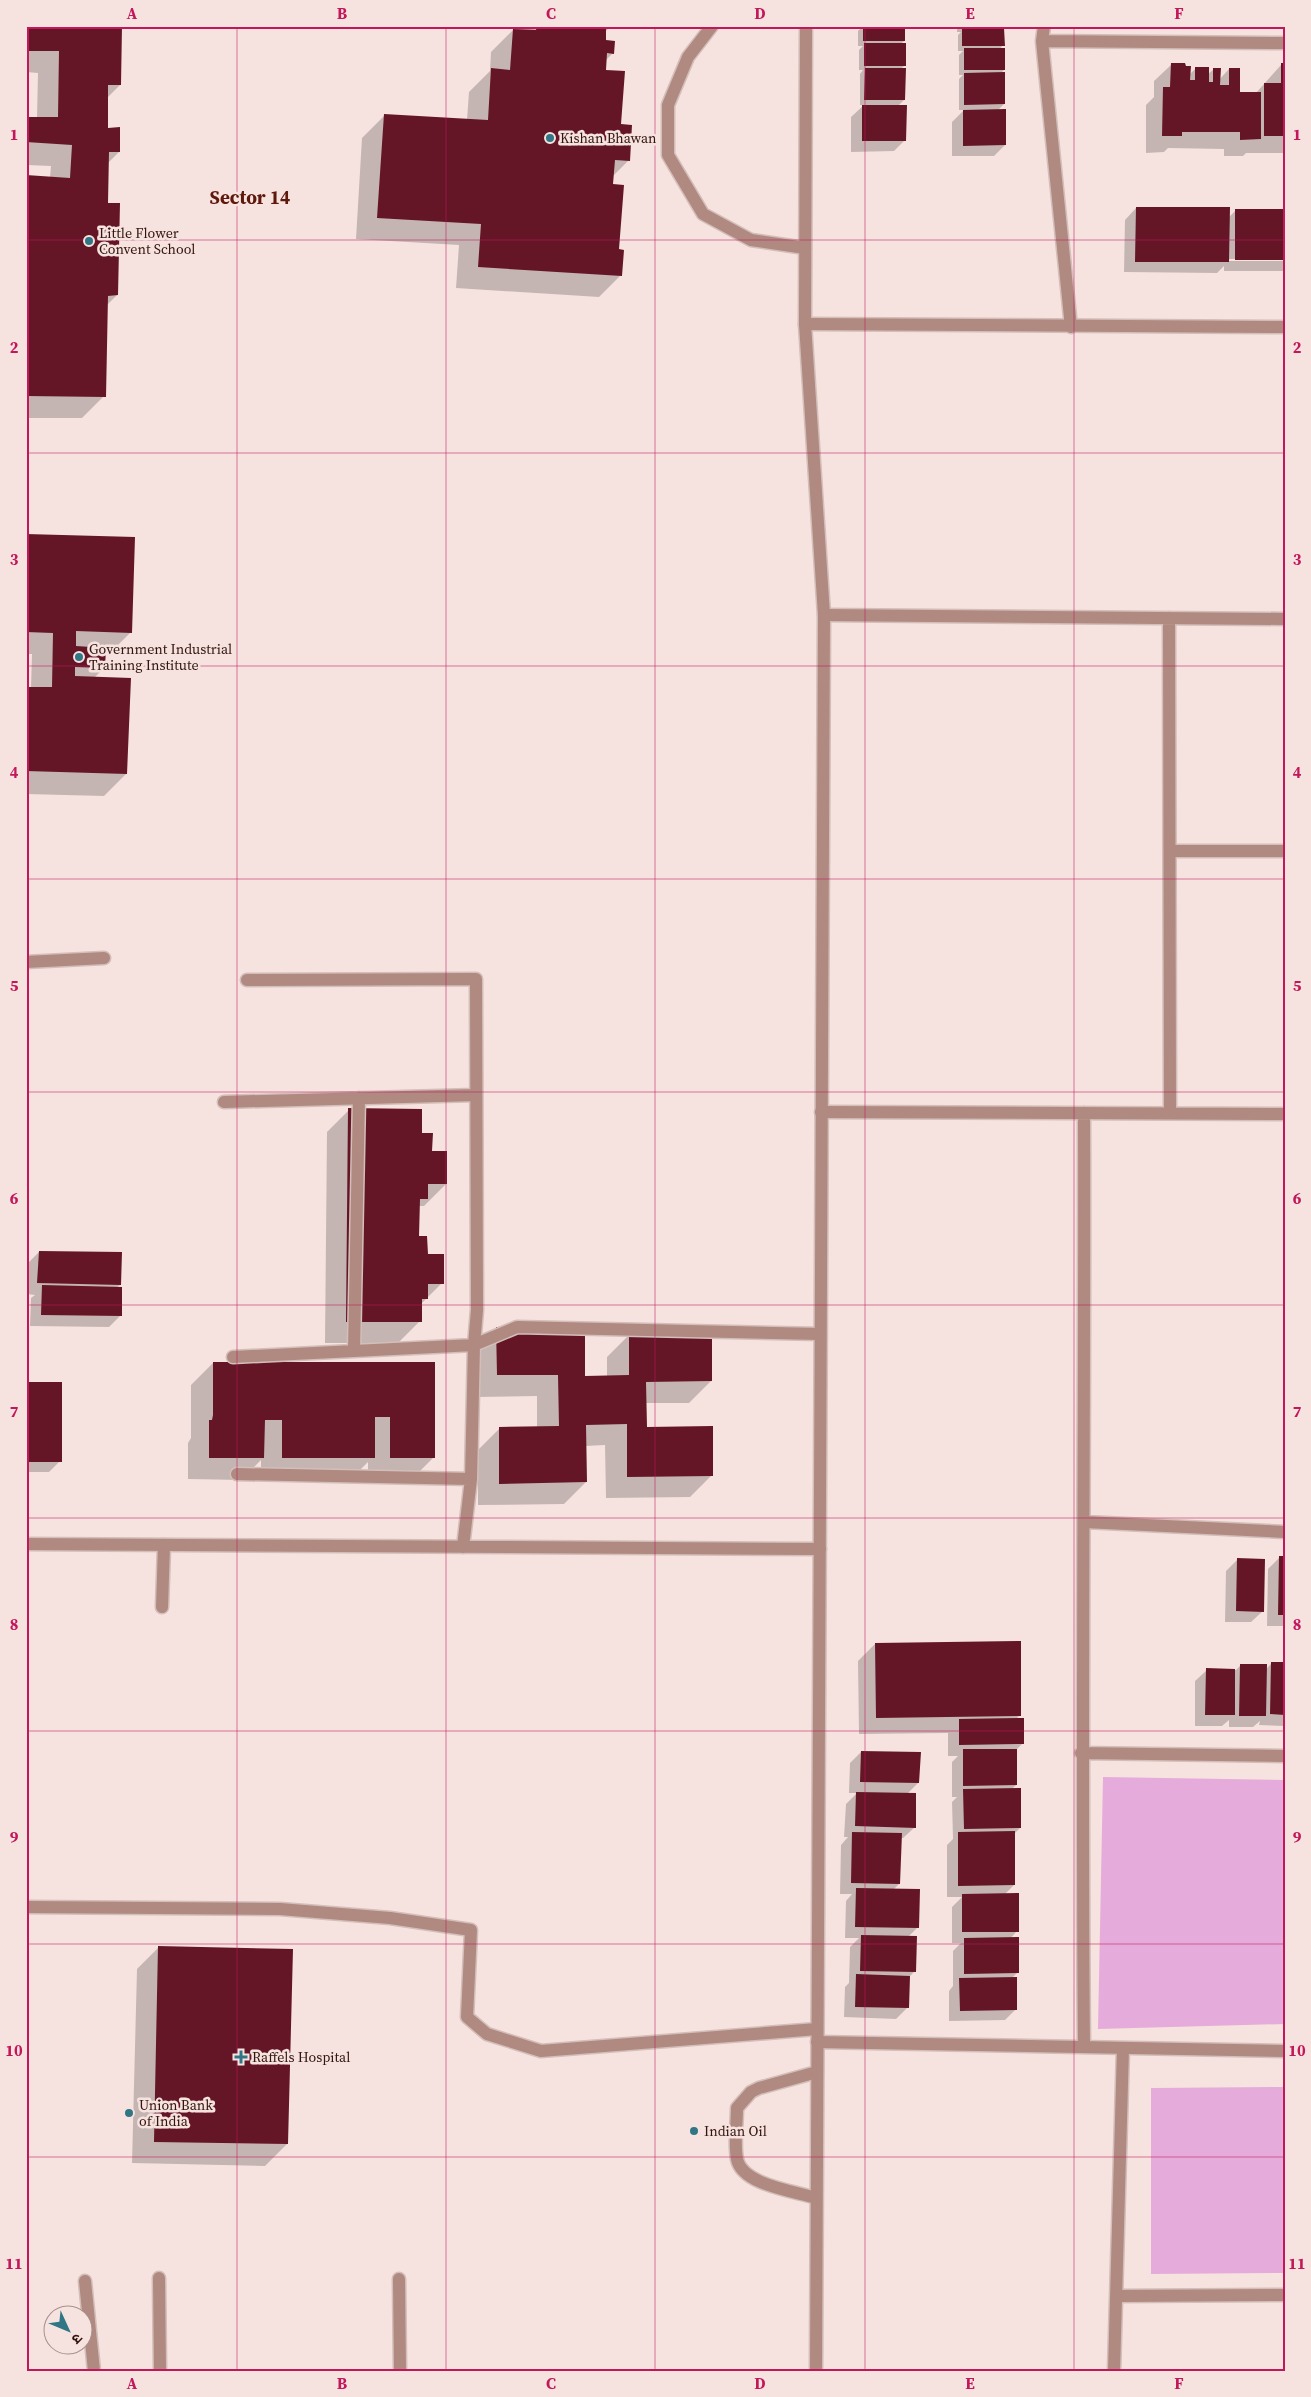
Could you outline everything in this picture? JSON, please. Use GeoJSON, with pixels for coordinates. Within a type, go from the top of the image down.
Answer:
{"type":"FeatureCollection","features":[{"type":"Feature","properties":{"kind":"street"},"geometry":{"type":"LineString","coordinates":[[712,26],[688,57],[668,105],[668,156],[703,214],[751,240],[805,248]]}},
{"type":"Feature","properties":{"kind":"street"},"geometry":{"type":"LineString","coordinates":[[806,26],[805,324],[824,615],[816,2371]]}},
{"type":"Feature","properties":{"kind":"street"},"geometry":{"type":"LineString","coordinates":[[1044,26],[1042,41],[1071,327]]}},
{"type":"Feature","properties":{"kind":"street"},"geometry":{"type":"LineString","coordinates":[[1042,41],[1285,43]]}},
{"type":"Feature","properties":{"kind":"street"},"geometry":{"type":"LineString","coordinates":[[805,324],[1285,327]]}},
{"type":"Feature","properties":{"kind":"street"},"geometry":{"type":"LineString","coordinates":[[824,615],[1285,619]]}},
{"type":"Feature","properties":{"kind":"street"},"geometry":{"type":"LineString","coordinates":[[1169,618],[1170,1113]]}},
{"type":"Feature","properties":{"kind":"street"},"geometry":{"type":"LineString","coordinates":[[1170,851],[1285,851]]}},
{"type":"Feature","properties":{"kind":"street"},"geometry":{"type":"LineString","coordinates":[[26,962],[104,958]]}},
{"type":"Feature","properties":{"kind":"street"},"geometry":{"type":"LineString","coordinates":[[246,980],[476,979],[477,1310],[474,1346],[471,1479],[463,1547]]}},
{"type":"Feature","properties":{"kind":"street"},"geometry":{"type":"LineString","coordinates":[[224,1102],[475,1095]]}},
{"type":"Feature","properties":{"kind":"street"},"geometry":{"type":"LineString","coordinates":[[354,1351],[359,1098]]}},
{"type":"Feature","properties":{"kind":"street"},"geometry":{"type":"LineString","coordinates":[[821,1112],[1285,1114]]}},
{"type":"Feature","properties":{"kind":"street"},"geometry":{"type":"LineString","coordinates":[[1084,1113],[1085,1522],[1081,1753],[1084,2047]]}},
{"type":"Feature","properties":{"kind":"street"},"geometry":{"type":"LineString","coordinates":[[234,1357],[474,1346],[517,1327],[820,1334]]}},
{"type":"Feature","properties":{"kind":"street"},"geometry":{"type":"LineString","coordinates":[[237,1474],[471,1479]]}},
{"type":"Feature","properties":{"kind":"street"},"geometry":{"type":"LineString","coordinates":[[1085,1522],[1285,1532]]}},
{"type":"Feature","properties":{"kind":"street"},"geometry":{"type":"LineString","coordinates":[[26,1544],[820,1548]]}},
{"type":"Feature","properties":{"kind":"street"},"geometry":{"type":"LineString","coordinates":[[162,1607],[164,1545]]}},
{"type":"Feature","properties":{"kind":"street"},"geometry":{"type":"LineString","coordinates":[[1081,1753],[1285,1756]]}},
{"type":"Feature","properties":{"kind":"street"},"geometry":{"type":"LineString","coordinates":[[26,1907],[280,1909],[390,1918],[471,1930],[467,2017],[487,2034],[541,2051],[817,2029]]}},
{"type":"Feature","properties":{"kind":"street"},"geometry":{"type":"LineString","coordinates":[[817,2042],[1285,2051]]}},
{"type":"Feature","properties":{"kind":"street"},"geometry":{"type":"LineString","coordinates":[[1114,2371],[1123,2048]]}},
{"type":"Feature","properties":{"kind":"street"},"geometry":{"type":"LineString","coordinates":[[816,2198],[754,2180],[741,2168],[737,2159],[737,2108],[747,2096],[760,2088],[817,2072]]}},
{"type":"Feature","properties":{"kind":"street"},"geometry":{"type":"LineString","coordinates":[[159,2278],[160,2371]]}},
{"type":"Feature","properties":{"kind":"street"},"geometry":{"type":"LineString","coordinates":[[399,2279],[400,2371]]}},
{"type":"Feature","properties":{"kind":"street"},"geometry":{"type":"LineString","coordinates":[[85,2280],[94,2371]]}},
{"type":"Feature","properties":{"kind":"street"},"geometry":{"type":"LineString","coordinates":[[1116,2296],[1285,2295]]}},
{"type":"Feature","properties":{"kind":"shaded area"},"geometry":{"type":"Polygon","coordinates":[[[1103,1777],[1285,1780],[1285,2024],[1098,2029],[1103,1777]]]}},
{"type":"Feature","properties":{"kind":"shaded area"},"geometry":{"type":"Polygon","coordinates":[[[1285,2087],[1285,2273],[1151,2274],[1151,2088],[1285,2087]]]}},
{"type":"Feature","properties":{"kind":"building"},"geometry":{"type":"Polygon","coordinates":[[[26,26],[122,26],[121,85],[108,85],[108,128],[120,127],[120,152],[109,152],[108,203],[120,203],[118,295],[108,296],[106,397],[26,396],[26,175],[70,178],[72,145],[26,142],[26,117],[58,117],[59,51],[26,51],[26,26]]]}},
{"type":"Feature","properties":{"kind":"building"},"geometry":{"type":"Polygon","coordinates":[[[537,26],[606,26],[606,40],[615,41],[614,54],[607,53],[606,70],[625,71],[621,124],[632,125],[630,161],[615,160],[613,184],[624,185],[619,249],[624,250],[622,276],[478,267],[481,224],[377,218],[384,114],[488,120],[491,68],[510,70],[513,29],[536,30],[537,26]]]}},
{"type":"Feature","properties":{"kind":"building"},"geometry":{"type":"Polygon","coordinates":[[[863,26],[905,26],[905,41],[863,41],[863,26]]]}},
{"type":"Feature","properties":{"kind":"building"},"geometry":{"type":"Polygon","coordinates":[[[1004,28],[1005,46],[962,46],[962,29],[1004,28]]]}},
{"type":"Feature","properties":{"kind":"building"},"geometry":{"type":"Polygon","coordinates":[[[864,43],[906,43],[906,66],[864,66],[864,43]]]}},
{"type":"Feature","properties":{"kind":"building"},"geometry":{"type":"Polygon","coordinates":[[[964,48],[1005,48],[1005,70],[964,70],[964,48]]]}},
{"type":"Feature","properties":{"kind":"building"},"geometry":{"type":"Polygon","coordinates":[[[1171,63],[1185,63],[1186,66],[1191,66],[1190,80],[1195,80],[1195,67],[1209,67],[1209,82],[1213,82],[1213,68],[1221,68],[1220,85],[1229,85],[1229,68],[1240,68],[1240,92],[1261,92],[1261,139],[1240,140],[1240,132],[1182,132],[1182,136],[1162,136],[1163,87],[1170,87],[1171,63]]]}},
{"type":"Feature","properties":{"kind":"building"},"geometry":{"type":"Polygon","coordinates":[[[1281,63],[1285,63],[1285,136],[1264,136],[1264,83],[1281,83],[1281,63]]]}},
{"type":"Feature","properties":{"kind":"building"},"geometry":{"type":"Polygon","coordinates":[[[865,68],[906,68],[905,100],[864,100],[865,68]]]}},
{"type":"Feature","properties":{"kind":"building"},"geometry":{"type":"Polygon","coordinates":[[[1005,72],[1005,104],[964,105],[964,73],[1005,72]]]}},
{"type":"Feature","properties":{"kind":"building"},"geometry":{"type":"Polygon","coordinates":[[[862,105],[907,105],[906,141],[862,141],[862,105]]]}},
{"type":"Feature","properties":{"kind":"building"},"geometry":{"type":"Polygon","coordinates":[[[1006,109],[1006,145],[963,146],[963,110],[1006,109]]]}},
{"type":"Feature","properties":{"kind":"building"},"geometry":{"type":"Polygon","coordinates":[[[1136,207],[1230,207],[1229,262],[1135,262],[1136,207]]]}},
{"type":"Feature","properties":{"kind":"building"},"geometry":{"type":"Polygon","coordinates":[[[1235,209],[1285,209],[1285,260],[1235,260],[1235,209]]]}},
{"type":"Feature","properties":{"kind":"building","name":"Government Industrial Training Institute"},"geometry":{"type":"Polygon","coordinates":[[[26,534],[135,537],[132,633],[76,631],[76,646],[106,648],[105,668],[75,667],[75,676],[131,678],[127,774],[26,771],[26,687],[52,687],[53,633],[26,632],[26,534]]]}},
{"type":"Feature","properties":{"kind":"building"},"geometry":{"type":"Polygon","coordinates":[[[348,1108],[422,1109],[422,1133],[433,1133],[432,1151],[447,1151],[447,1184],[428,1184],[428,1199],[420,1199],[419,1236],[427,1236],[428,1254],[444,1254],[444,1284],[428,1284],[428,1299],[422,1299],[422,1322],[346,1322],[348,1108]]]}},
{"type":"Feature","properties":{"kind":"building"},"geometry":{"type":"Polygon","coordinates":[[[39,1251],[122,1252],[121,1285],[37,1283],[39,1251]]]}},
{"type":"Feature","properties":{"kind":"building"},"geometry":{"type":"Polygon","coordinates":[[[42,1285],[122,1287],[122,1316],[41,1315],[42,1285]]]}},
{"type":"Feature","properties":{"kind":"building"},"geometry":{"type":"Polygon","coordinates":[[[585,1326],[585,1376],[629,1375],[629,1334],[712,1332],[712,1381],[646,1382],[647,1427],[713,1426],[713,1476],[627,1477],[627,1424],[586,1425],[587,1482],[499,1484],[499,1427],[559,1426],[558,1375],[497,1375],[496,1327],[585,1326]]]}},
{"type":"Feature","properties":{"kind":"building"},"geometry":{"type":"Polygon","coordinates":[[[213,1362],[435,1362],[435,1458],[390,1458],[390,1417],[375,1417],[375,1458],[282,1458],[282,1420],[265,1420],[264,1458],[209,1458],[209,1420],[212,1420],[213,1415],[213,1362]]]}},
{"type":"Feature","properties":{"kind":"building"},"geometry":{"type":"Polygon","coordinates":[[[26,1382],[62,1382],[62,1462],[26,1462],[26,1382]]]}},
{"type":"Feature","properties":{"kind":"building"},"geometry":{"type":"Polygon","coordinates":[[[1279,1556],[1285,1556],[1285,1615],[1278,1615],[1279,1556]]]}},
{"type":"Feature","properties":{"kind":"building"},"geometry":{"type":"Polygon","coordinates":[[[1237,1558],[1265,1559],[1264,1612],[1236,1611],[1237,1558]]]}},
{"type":"Feature","properties":{"kind":"building"},"geometry":{"type":"Polygon","coordinates":[[[1021,1641],[1021,1716],[876,1718],[875,1643],[1021,1641]]]}},
{"type":"Feature","properties":{"kind":"building"},"geometry":{"type":"Polygon","coordinates":[[[1271,1662],[1285,1662],[1285,1715],[1270,1714],[1271,1662]]]}},
{"type":"Feature","properties":{"kind":"building"},"geometry":{"type":"Polygon","coordinates":[[[1240,1664],[1267,1664],[1266,1716],[1239,1716],[1240,1664]]]}},
{"type":"Feature","properties":{"kind":"building"},"geometry":{"type":"Polygon","coordinates":[[[1206,1668],[1235,1669],[1235,1715],[1205,1715],[1206,1668]]]}},
{"type":"Feature","properties":{"kind":"building"},"geometry":{"type":"Polygon","coordinates":[[[1024,1718],[1024,1744],[959,1745],[959,1719],[1024,1718]]]}},
{"type":"Feature","properties":{"kind":"building"},"geometry":{"type":"Polygon","coordinates":[[[963,1749],[1017,1749],[1017,1785],[963,1786],[963,1749]]]}},
{"type":"Feature","properties":{"kind":"building"},"geometry":{"type":"Polygon","coordinates":[[[861,1751],[921,1752],[919,1783],[860,1782],[861,1751]]]}},
{"type":"Feature","properties":{"kind":"building"},"geometry":{"type":"Polygon","coordinates":[[[1021,1788],[1021,1828],[964,1829],[963,1789],[1021,1788]]]}},
{"type":"Feature","properties":{"kind":"building"},"geometry":{"type":"Polygon","coordinates":[[[856,1792],[916,1793],[916,1828],[855,1826],[856,1792]]]}},
{"type":"Feature","properties":{"kind":"building"},"geometry":{"type":"Polygon","coordinates":[[[1015,1831],[1015,1885],[958,1886],[958,1832],[1015,1831]]]}},
{"type":"Feature","properties":{"kind":"building"},"geometry":{"type":"Polygon","coordinates":[[[852,1832],[902,1833],[900,1884],[851,1883],[852,1832]]]}},
{"type":"Feature","properties":{"kind":"building"},"geometry":{"type":"Polygon","coordinates":[[[856,1888],[920,1889],[919,1928],[855,1927],[856,1888]]]}},
{"type":"Feature","properties":{"kind":"building"},"geometry":{"type":"Polygon","coordinates":[[[1019,1893],[1019,1932],[962,1932],[962,1894],[1019,1893]]]}},
{"type":"Feature","properties":{"kind":"building"},"geometry":{"type":"Polygon","coordinates":[[[861,1935],[917,1936],[916,1972],[860,1971],[861,1935]]]}},
{"type":"Feature","properties":{"kind":"building"},"geometry":{"type":"Polygon","coordinates":[[[1019,1937],[1019,1973],[964,1974],[964,1938],[1019,1937]]]}},
{"type":"Feature","properties":{"kind":"building"},"geometry":{"type":"Polygon","coordinates":[[[158,1946],[293,1949],[288,2144],[154,2142],[158,1946]]]}},
{"type":"Feature","properties":{"kind":"building"},"geometry":{"type":"Polygon","coordinates":[[[856,1974],[910,1976],[909,2008],[855,2007],[856,1974]]]}},
{"type":"Feature","properties":{"kind":"building"},"geometry":{"type":"Polygon","coordinates":[[[1017,1977],[1017,2010],[960,2011],[959,1978],[1017,1977]]]}},
{"type":"Feature","properties":{"kind":"place","name":"Kishan Bhawan"},"geometry":{"type":"Point","coordinates":[550,138]}},
{"type":"Feature","properties":{"kind":"place","name":"Little Flower Convent School"},"geometry":{"type":"Point","coordinates":[89,241]}},
{"type":"Feature","properties":{"kind":"place","name":"Government Industrial Training Institute"},"geometry":{"type":"Point","coordinates":[79,657]}},
{"type":"Feature","properties":{"kind":"place","name":"Raffels Hospital"},"geometry":{"type":"Point","coordinates":[241,2057]}},
{"type":"Feature","properties":{"kind":"place","name":"Union Bank of India"},"geometry":{"type":"Point","coordinates":[129,2113]}},
{"type":"Feature","properties":{"kind":"place","name":"Indian Oil"},"geometry":{"type":"Point","coordinates":[694,2131]}},
{"type":"Feature","properties":{"kind":"district","name":"Sector 14"},"geometry":{"type":"Point","coordinates":[250,197]}}]}
